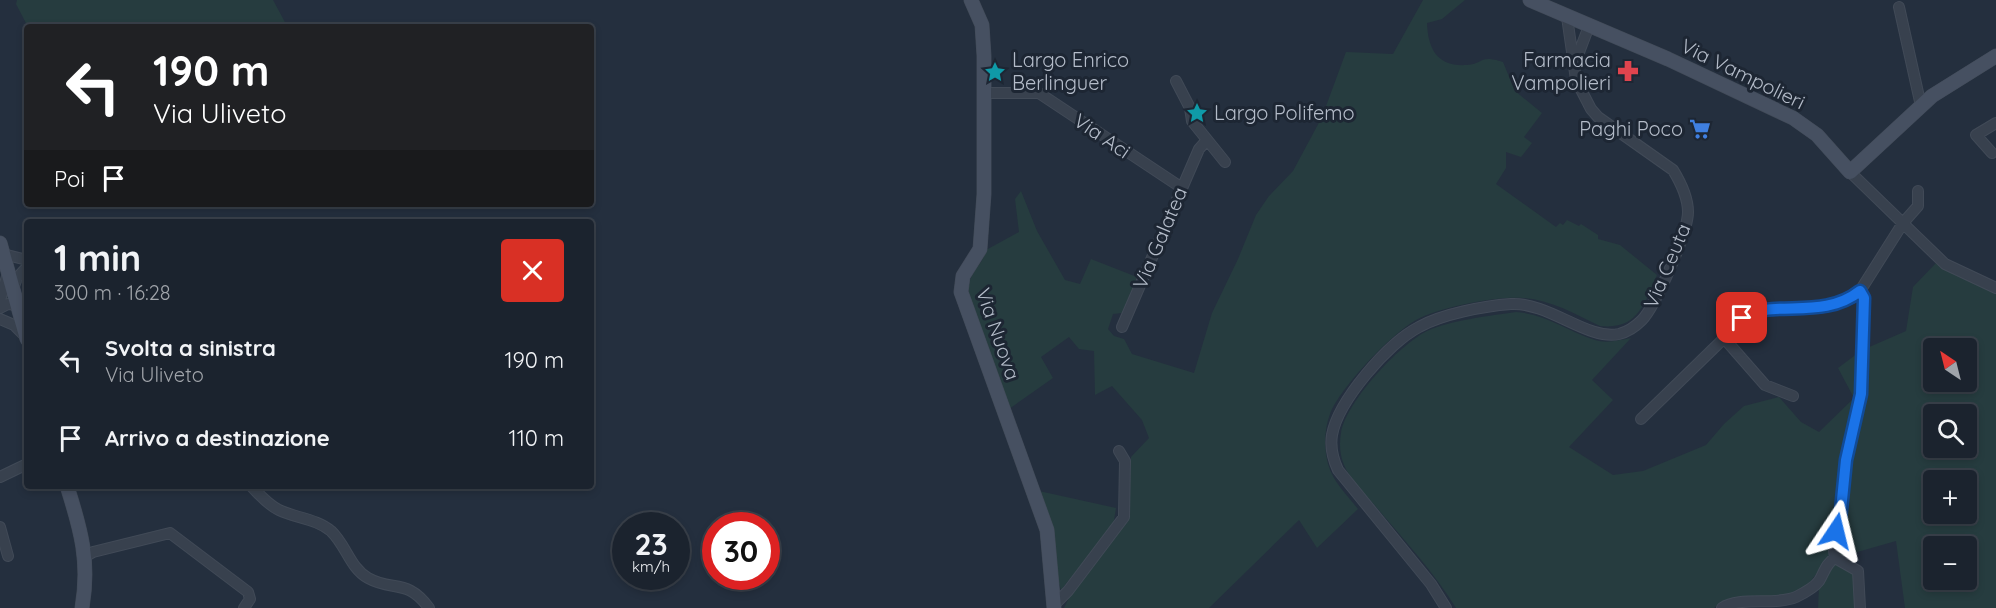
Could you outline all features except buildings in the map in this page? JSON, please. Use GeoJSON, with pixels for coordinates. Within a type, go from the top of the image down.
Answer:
{"type":"FeatureCollection","features":[{"type":"Feature","properties":{"kind":"street","name":"Via Nuova"},"geometry":{"type":"LineString","coordinates":[[971,0],[981,25],[982,240],[980,249],[963,276],[961,292],[1047,530],[1054,607]]}},
{"type":"Feature","properties":{"kind":"street","name":"Via Vampolieri"},"geometry":{"type":"LineString","coordinates":[[1530,0],[1668,59],[1793,118],[1817,135],[1850,172],[1945,264],[1996,288]]}},
{"type":"Feature","properties":{"kind":"street"},"geometry":{"type":"LineString","coordinates":[[1899,7],[1921,106]]}},
{"type":"Feature","properties":{"kind":"street","name":"Via Ceuta"},"geometry":{"type":"LineString","coordinates":[[1446,608],[1431,584],[1338,470],[1332,450],[1334,426],[1345,403],[1386,352],[1408,333],[1430,322],[1497,306],[1524,304],[1551,312],[1599,333],[1611,334],[1630,330],[1647,314],[1686,227],[1688,204],[1680,181],[1665,163],[1598,117],[1579,89],[1567,16]]}},
{"type":"Feature","properties":{"kind":"street"},"geometry":{"type":"LineString","coordinates":[[1574,66],[1589,26]]}},
{"type":"Feature","properties":{"kind":"street"},"geometry":{"type":"LineString","coordinates":[[1850,172],[1921,106],[1996,56]]}},
{"type":"Feature","properties":{"kind":"street"},"geometry":{"type":"LineString","coordinates":[[1176,81],[1190,108],[1192,121],[1225,162]]}},
{"type":"Feature","properties":{"kind":"street","name":"Via Aci"},"geometry":{"type":"LineString","coordinates":[[983,93],[1039,93],[1182,188]]}},
{"type":"Feature","properties":{"kind":"street"},"geometry":{"type":"LineString","coordinates":[[1992,153],[1976,135],[1996,123]]}},
{"type":"Feature","properties":{"kind":"street","name":"Via Galatea"},"geometry":{"type":"LineString","coordinates":[[1122,327],[1199,149],[1207,140]]}},
{"type":"Feature","properties":{"kind":"street"},"geometry":{"type":"LineString","coordinates":[[1641,419],[1742,318],[1755,311],[1820,308],[1839,303],[1860,291],[1904,223],[1918,206],[1918,191]]}},
{"type":"Feature","properties":{"kind":"street"},"geometry":{"type":"LineString","coordinates":[[2,248],[24,259]]}},
{"type":"Feature","properties":{"kind":"street"},"geometry":{"type":"LineString","coordinates":[[2,248],[24,328]]}},
{"type":"Feature","properties":{"kind":"street"},"geometry":{"type":"LineString","coordinates":[[13,289],[17,278],[24,270]]}},
{"type":"Feature","properties":{"kind":"street"},"geometry":{"type":"LineString","coordinates":[[0,300],[8,272]]}},
{"type":"Feature","properties":{"kind":"street"},"geometry":{"type":"LineString","coordinates":[[1835,558],[1833,543],[1840,520],[1846,460],[1861,394],[1864,298],[1860,291]]}},
{"type":"Feature","properties":{"kind":"street"},"geometry":{"type":"LineString","coordinates":[[0,308],[8,304],[17,305]]}},
{"type":"Feature","properties":{"kind":"street"},"geometry":{"type":"LineString","coordinates":[[0,318],[17,305]]}},
{"type":"Feature","properties":{"kind":"street"},"geometry":{"type":"LineString","coordinates":[[0,318],[14,325],[24,335]]}},
{"type":"Feature","properties":{"kind":"street"},"geometry":{"type":"LineString","coordinates":[[1723,337],[1765,385],[1793,396]]}},
{"type":"Feature","properties":{"kind":"street"},"geometry":{"type":"LineString","coordinates":[[1054,607],[1124,517],[1125,461],[1119,451]]}},
{"type":"Feature","properties":{"kind":"street"},"geometry":{"type":"LineString","coordinates":[[0,477],[24,465]]}},
{"type":"Feature","properties":{"kind":"street"},"geometry":{"type":"LineString","coordinates":[[0,481],[24,470]]}},
{"type":"Feature","properties":{"kind":"street"},"geometry":{"type":"LineString","coordinates":[[68,489],[86,556],[86,587],[82,608]]}},
{"type":"Feature","properties":{"kind":"street"},"geometry":{"type":"LineString","coordinates":[[254,489],[268,503],[280,510],[329,529],[357,569],[369,579],[409,589],[429,608]]}},
{"type":"Feature","properties":{"kind":"street"},"geometry":{"type":"LineString","coordinates":[[0,527],[8,556]]}},
{"type":"Feature","properties":{"kind":"street"},"geometry":{"type":"LineString","coordinates":[[86,556],[93,552],[170,533],[248,592],[250,599],[244,608]]}},
{"type":"Feature","properties":{"kind":"street"},"geometry":{"type":"LineString","coordinates":[[1722,608],[1732,604],[1776,602],[1795,597],[1817,583],[1830,561],[1835,558]]}},
{"type":"Feature","properties":{"kind":"street"},"geometry":{"type":"LineString","coordinates":[[1835,558],[1858,571],[1860,608]]}},
{"type":"Feature","properties":{"kind":"green space"},"geometry":{"type":"Polygon","coordinates":[[[17,0],[273,0],[286,24],[26,24],[16,4],[17,0]]]}},
{"type":"Feature","properties":{"kind":"green space"},"geometry":{"type":"Polygon","coordinates":[[[1423,0],[1465,0],[1442,19],[1427,23],[1432,49],[1436,55],[1442,60],[1457,65],[1472,64],[1486,59],[1503,62],[1515,91],[1542,113],[1524,137],[1532,143],[1521,157],[1506,152],[1506,168],[1496,184],[1556,227],[1560,223],[1563,225],[1567,220],[1579,226],[1581,224],[1598,235],[1598,239],[1620,245],[1657,275],[1643,305],[1631,319],[1613,326],[1600,326],[1553,305],[1523,298],[1468,303],[1416,320],[1393,337],[1367,362],[1344,390],[1330,414],[1325,439],[1330,471],[1358,509],[1317,548],[1299,520],[1209,608],[1064,608],[1072,592],[1128,519],[1131,457],[1149,438],[1142,420],[1112,386],[1095,395],[1094,351],[1079,349],[1069,337],[1041,357],[1053,378],[1009,409],[969,295],[969,286],[972,274],[986,250],[1019,232],[1015,199],[1021,191],[1037,231],[1065,280],[1080,284],[1091,259],[1137,277],[1122,313],[1113,314],[1108,329],[1114,336],[1124,339],[1132,354],[1194,373],[1212,313],[1256,215],[1269,196],[1293,171],[1322,117],[1346,52],[1393,54],[1423,0]]]}},
{"type":"Feature","properties":{"kind":"green space"},"geometry":{"type":"Polygon","coordinates":[[[1936,263],[1959,277],[1996,292],[1996,608],[1905,608],[1896,541],[1840,557],[1836,553],[1867,348],[1906,331],[1913,287],[1936,263]]]}},
{"type":"Feature","properties":{"kind":"green space"},"geometry":{"type":"Polygon","coordinates":[[[1516,312],[1537,316],[1604,342],[1631,338],[1592,380],[1613,400],[1569,447],[1613,475],[1643,471],[1706,445],[1744,406],[1779,397],[1801,422],[1819,432],[1854,398],[1838,368],[1862,350],[1859,395],[1837,521],[1828,558],[1808,585],[1791,593],[1771,598],[1721,602],[1714,608],[1456,608],[1408,544],[1351,477],[1342,457],[1341,433],[1345,420],[1363,391],[1389,361],[1415,338],[1447,324],[1516,312]]]}},
{"type":"Feature","properties":{"kind":"green space"},"geometry":{"type":"Polygon","coordinates":[[[1039,491],[1116,508],[1113,526],[1061,590],[1053,564],[1039,491]]]}},
{"type":"Feature","properties":{"kind":"green space"},"geometry":{"type":"Polygon","coordinates":[[[1831,564],[1843,565],[1855,571],[1857,608],[1818,608],[1819,587],[1831,564]]]}},
{"type":"Feature","properties":{"kind":"place","name":"Farmacia Vampolieri"},"geometry":{"type":"Point","coordinates":[1628,71]}},
{"type":"Feature","properties":{"kind":"place","name":"Largo Enrico Berlinguer"},"geometry":{"type":"Point","coordinates":[995,72]}},
{"type":"Feature","properties":{"kind":"place","name":"Largo Polifemo"},"geometry":{"type":"Point","coordinates":[1197,113]}},
{"type":"Feature","properties":{"kind":"place","name":"Paghi Poco"},"geometry":{"type":"Point","coordinates":[1700,129]}},
{"type":"Feature","properties":{"kind":"route"},"geometry":{"type":"LineString","coordinates":[[1742,318],[1755,311],[1820,308],[1852,298],[1860,291],[1864,298],[1861,394],[1846,460],[1840,520],[1836,531]]}}]}
